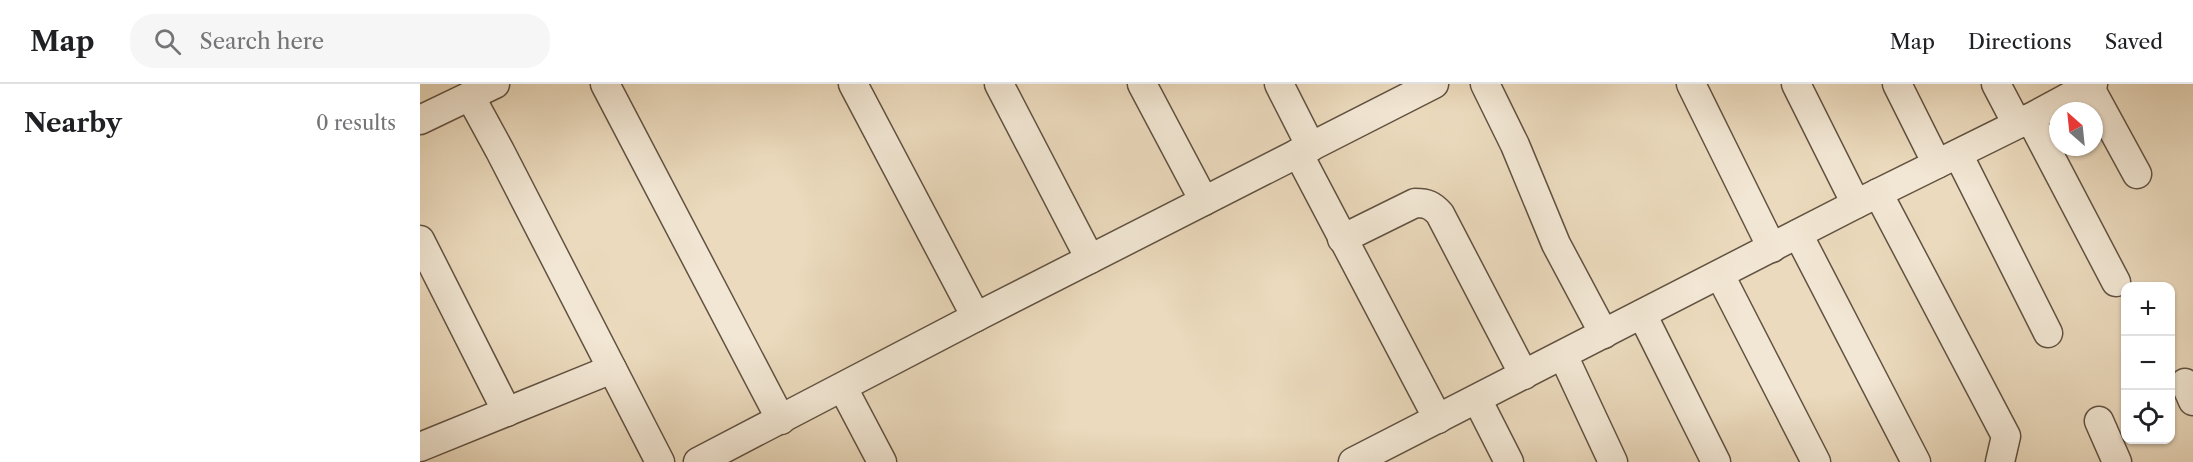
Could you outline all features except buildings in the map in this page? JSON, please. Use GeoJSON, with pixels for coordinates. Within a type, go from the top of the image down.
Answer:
{"type":"FeatureCollection","features":[{"type":"Feature","properties":{"kind":"street"},"geometry":{"type":"LineString","coordinates":[[605,84],[781,420]]}},
{"type":"Feature","properties":{"kind":"street"},"geometry":{"type":"LineString","coordinates":[[853,84],[976,317]]}},
{"type":"Feature","properties":{"kind":"street"},"geometry":{"type":"LineString","coordinates":[[999,84],[1090,259]]}},
{"type":"Feature","properties":{"kind":"street"},"geometry":{"type":"LineString","coordinates":[[1142,84],[1204,201]]}},
{"type":"Feature","properties":{"kind":"street"},"geometry":{"type":"LineString","coordinates":[[1279,84],[1342,239],[1438,419]]}},
{"type":"Feature","properties":{"kind":"street"},"geometry":{"type":"LineString","coordinates":[[1485,84],[1520,156],[1556,244],[1604,334]]}},
{"type":"Feature","properties":{"kind":"street"},"geometry":{"type":"LineString","coordinates":[[1691,84],[1772,248]]}},
{"type":"Feature","properties":{"kind":"street"},"geometry":{"type":"LineString","coordinates":[[1796,84],[1867,199],[2006,436],[2000,462]]}},
{"type":"Feature","properties":{"kind":"street"},"geometry":{"type":"LineString","coordinates":[[1897,84],[1947,159],[2048,333]]}},
{"type":"Feature","properties":{"kind":"street"},"geometry":{"type":"LineString","coordinates":[[1996,84],[2024,121],[2116,282]]}},
{"type":"Feature","properties":{"kind":"street"},"geometry":{"type":"LineString","coordinates":[[1353,462],[2091,85],[2137,174]]}},
{"type":"Feature","properties":{"kind":"street"},"geometry":{"type":"LineString","coordinates":[[698,462],[1426,86]]}},
{"type":"Feature","properties":{"kind":"street"},"geometry":{"type":"LineString","coordinates":[[420,120],[482,90],[500,151],[660,462]]}},
{"type":"Feature","properties":{"kind":"street"},"geometry":{"type":"LineString","coordinates":[[1342,239],[1415,204],[1425,203],[1432,206],[1440,214],[1524,375]]}},
{"type":"Feature","properties":{"kind":"street"},"geometry":{"type":"LineString","coordinates":[[1798,234],[1916,462]]}},
{"type":"Feature","properties":{"kind":"street"},"geometry":{"type":"LineString","coordinates":[[420,240],[507,411]]}},
{"type":"Feature","properties":{"kind":"street"},"geometry":{"type":"LineString","coordinates":[[1720,275],[1816,462]]}},
{"type":"Feature","properties":{"kind":"street"},"geometry":{"type":"LineString","coordinates":[[1642,314],[1716,462]]}},
{"type":"Feature","properties":{"kind":"street"},"geometry":{"type":"LineString","coordinates":[[1563,355],[1613,462]]}},
{"type":"Feature","properties":{"kind":"street"},"geometry":{"type":"LineString","coordinates":[[420,447],[612,369]]}},
{"type":"Feature","properties":{"kind":"street"},"geometry":{"type":"LineString","coordinates":[[843,388],[882,462]]}},
{"type":"Feature","properties":{"kind":"street"},"geometry":{"type":"LineString","coordinates":[[1477,399],[1509,462]]}},
{"type":"Feature","properties":{"kind":"street"},"geometry":{"type":"LineString","coordinates":[[2099,421],[2117,462]]}}]}
